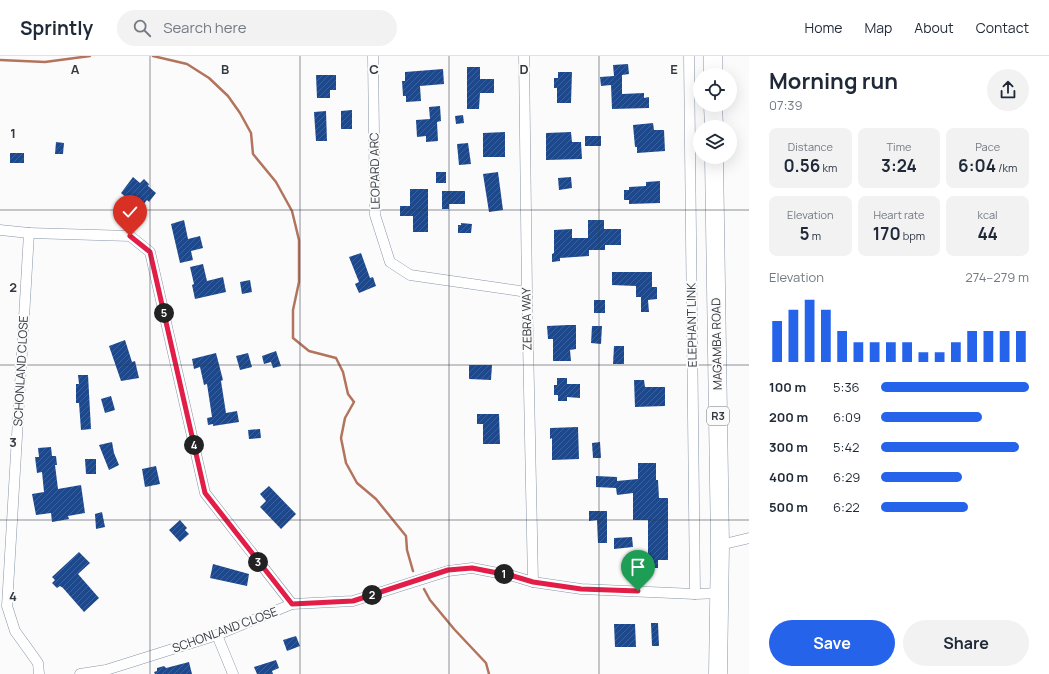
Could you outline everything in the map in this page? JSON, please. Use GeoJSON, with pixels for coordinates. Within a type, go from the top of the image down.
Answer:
{"type":"FeatureCollection","features":[{"type":"Feature","properties":{"kind":"highway"},"geometry":{"type":"LineString","coordinates":[[713,56],[713,68]]}},
{"type":"Feature","properties":{"kind":"highway","name":"MAGAMBA ROAD"},"geometry":{"type":"LineString","coordinates":[[714,164],[720,544],[718,674]]}},
{"type":"Feature","properties":{"kind":"street","name":"LEOPARD ARC"},"geometry":{"type":"LineString","coordinates":[[373,56],[375,215],[390,262],[410,275],[527,292]]}},
{"type":"Feature","properties":{"kind":"street","name":"ZEBRA WAY"},"geometry":{"type":"LineString","coordinates":[[524,56],[533,582]]}},
{"type":"Feature","properties":{"kind":"street","name":"ELEPHANT LINK"},"geometry":{"type":"LineString","coordinates":[[689,56],[695,594]]}},
{"type":"Feature","properties":{"kind":"street"},"geometry":{"type":"LineString","coordinates":[[0,230],[29,233],[130,236],[150,252],[205,493],[292,604]]}},
{"type":"Feature","properties":{"kind":"street","name":"SCHONLAND CLOSE"},"geometry":{"type":"LineString","coordinates":[[29,233],[7,606],[15,631],[38,663],[39,674]]}},
{"type":"Feature","properties":{"kind":"street"},"geometry":{"type":"LineString","coordinates":[[720,544],[749,538]]}},
{"type":"Feature","properties":{"kind":"street","name":"SCHONLAND CLOSE"},"geometry":{"type":"LineString","coordinates":[[80,674],[106,670],[217,635],[292,604],[353,601],[448,570],[472,568],[513,576],[533,582],[581,589],[695,594],[720,593]]}},
{"type":"Feature","properties":{"kind":"street"},"geometry":{"type":"LineString","coordinates":[[217,635],[233,674]]}},
{"type":"Feature","properties":{"kind":"building"},"geometry":{"type":"Polygon","coordinates":[[[628,64],[629,74],[622,75],[622,94],[644,93],[644,98],[649,97],[649,108],[612,109],[611,85],[601,86],[600,77],[614,76],[613,65],[628,64]]]}},
{"type":"Feature","properties":{"kind":"building"},"geometry":{"type":"Polygon","coordinates":[[[467,67],[480,67],[480,79],[494,79],[494,93],[480,93],[479,109],[467,109],[467,67]]]}},
{"type":"Feature","properties":{"kind":"building"},"geometry":{"type":"Polygon","coordinates":[[[443,69],[444,84],[420,86],[421,101],[406,102],[406,96],[403,96],[402,81],[405,81],[405,72],[443,69]]]}},
{"type":"Feature","properties":{"kind":"building"},"geometry":{"type":"Polygon","coordinates":[[[558,72],[572,72],[571,103],[557,103],[557,88],[554,88],[554,78],[558,78],[558,72]]]}},
{"type":"Feature","properties":{"kind":"building"},"geometry":{"type":"Polygon","coordinates":[[[316,75],[336,75],[336,90],[330,90],[330,98],[317,98],[316,75]]]}},
{"type":"Feature","properties":{"kind":"building"},"geometry":{"type":"Polygon","coordinates":[[[440,106],[441,121],[437,122],[438,141],[426,142],[426,136],[417,137],[416,120],[430,119],[429,107],[440,106]]]}},
{"type":"Feature","properties":{"kind":"building"},"geometry":{"type":"Polygon","coordinates":[[[352,110],[352,129],[341,129],[341,111],[352,110]]]}},
{"type":"Feature","properties":{"kind":"building"},"geometry":{"type":"Polygon","coordinates":[[[326,111],[327,141],[316,141],[314,112],[326,111]]]}},
{"type":"Feature","properties":{"kind":"building"},"geometry":{"type":"Polygon","coordinates":[[[463,115],[464,123],[456,124],[455,116],[463,115]]]}},
{"type":"Feature","properties":{"kind":"building"},"geometry":{"type":"Polygon","coordinates":[[[653,123],[654,130],[664,130],[665,151],[637,153],[633,125],[653,123]]]}},
{"type":"Feature","properties":{"kind":"building"},"geometry":{"type":"Polygon","coordinates":[[[505,132],[505,157],[483,157],[483,133],[505,132]]]}},
{"type":"Feature","properties":{"kind":"building"},"geometry":{"type":"Polygon","coordinates":[[[571,132],[572,142],[581,142],[582,159],[546,160],[546,133],[571,132]]]}},
{"type":"Feature","properties":{"kind":"building"},"geometry":{"type":"Polygon","coordinates":[[[585,136],[601,136],[601,146],[585,146],[585,136]]]}},
{"type":"Feature","properties":{"kind":"building"},"geometry":{"type":"Polygon","coordinates":[[[56,142],[64,143],[63,154],[55,154],[56,142]]]}},
{"type":"Feature","properties":{"kind":"building"},"geometry":{"type":"Polygon","coordinates":[[[468,143],[471,164],[459,165],[457,144],[468,143]]]}},
{"type":"Feature","properties":{"kind":"building"},"geometry":{"type":"Polygon","coordinates":[[[10,153],[24,153],[24,163],[10,163],[10,153]]]}},
{"type":"Feature","properties":{"kind":"building"},"geometry":{"type":"Polygon","coordinates":[[[436,172],[446,172],[446,183],[436,183],[436,172]]]}},
{"type":"Feature","properties":{"kind":"building"},"geometry":{"type":"Polygon","coordinates":[[[498,172],[503,210],[489,212],[483,174],[498,172]]]}},
{"type":"Feature","properties":{"kind":"building"},"geometry":{"type":"Polygon","coordinates":[[[133,177],[140,183],[144,179],[149,184],[148,186],[156,193],[149,202],[147,200],[137,212],[127,205],[130,201],[121,193],[133,177]]]}},
{"type":"Feature","properties":{"kind":"building"},"geometry":{"type":"Polygon","coordinates":[[[571,177],[572,188],[559,190],[558,178],[571,177]]]}},
{"type":"Feature","properties":{"kind":"building"},"geometry":{"type":"Polygon","coordinates":[[[660,181],[660,203],[629,204],[629,200],[624,200],[624,190],[629,190],[629,187],[646,186],[646,182],[660,181]]]}},
{"type":"Feature","properties":{"kind":"building"},"geometry":{"type":"Polygon","coordinates":[[[410,189],[428,189],[428,232],[413,232],[413,216],[400,216],[400,206],[410,206],[410,189]]]}},
{"type":"Feature","properties":{"kind":"building"},"geometry":{"type":"Polygon","coordinates":[[[442,191],[465,191],[465,204],[449,204],[449,209],[442,209],[442,191]]]}},
{"type":"Feature","properties":{"kind":"building"},"geometry":{"type":"Polygon","coordinates":[[[184,220],[188,239],[200,236],[203,248],[191,251],[193,260],[180,263],[171,224],[184,220]]]}},
{"type":"Feature","properties":{"kind":"building"},"geometry":{"type":"Polygon","coordinates":[[[588,220],[604,220],[604,229],[621,229],[621,245],[605,245],[605,250],[589,250],[589,256],[560,258],[560,261],[552,262],[552,254],[554,253],[554,230],[572,229],[572,238],[588,238],[588,220]]]}},
{"type":"Feature","properties":{"kind":"building"},"geometry":{"type":"Polygon","coordinates":[[[461,223],[472,224],[471,233],[458,233],[458,225],[461,225],[461,223]]]}},
{"type":"Feature","properties":{"kind":"building"},"geometry":{"type":"Polygon","coordinates":[[[361,253],[370,278],[373,277],[376,286],[359,293],[355,284],[359,282],[349,257],[361,253]]]}},
{"type":"Feature","properties":{"kind":"building"},"geometry":{"type":"Polygon","coordinates":[[[203,264],[207,281],[223,277],[226,292],[195,299],[192,285],[194,284],[190,267],[203,264]]]}},
{"type":"Feature","properties":{"kind":"building"},"geometry":{"type":"Polygon","coordinates":[[[612,272],[652,272],[652,287],[657,287],[657,299],[648,300],[649,312],[641,312],[641,297],[636,297],[636,286],[612,285],[612,272]]]}},
{"type":"Feature","properties":{"kind":"building"},"geometry":{"type":"Polygon","coordinates":[[[250,280],[252,292],[242,294],[240,282],[250,280]]]}},
{"type":"Feature","properties":{"kind":"building"},"geometry":{"type":"Polygon","coordinates":[[[594,300],[605,300],[605,313],[594,313],[594,300]]]}},
{"type":"Feature","properties":{"kind":"building"},"geometry":{"type":"Polygon","coordinates":[[[576,325],[576,349],[570,350],[571,361],[553,361],[553,339],[548,339],[547,326],[576,325]]]}},
{"type":"Feature","properties":{"kind":"building"},"geometry":{"type":"Polygon","coordinates":[[[592,326],[602,326],[601,344],[591,343],[592,326]]]}},
{"type":"Feature","properties":{"kind":"building"},"geometry":{"type":"Polygon","coordinates":[[[125,340],[132,362],[135,361],[139,378],[121,381],[109,346],[125,340]]]}},
{"type":"Feature","properties":{"kind":"building"},"geometry":{"type":"Polygon","coordinates":[[[614,346],[624,346],[624,364],[613,364],[614,346]]]}},
{"type":"Feature","properties":{"kind":"building"},"geometry":{"type":"Polygon","coordinates":[[[276,351],[281,366],[273,368],[271,362],[264,364],[262,356],[276,351]]]}},
{"type":"Feature","properties":{"kind":"building"},"geometry":{"type":"Polygon","coordinates":[[[216,353],[223,380],[221,381],[226,413],[237,411],[239,422],[213,426],[213,424],[208,425],[207,418],[212,417],[207,384],[204,385],[200,367],[194,369],[192,359],[216,353]]]}},
{"type":"Feature","properties":{"kind":"building"},"geometry":{"type":"Polygon","coordinates":[[[248,353],[252,367],[240,370],[236,356],[248,353]]]}},
{"type":"Feature","properties":{"kind":"building"},"geometry":{"type":"Polygon","coordinates":[[[469,365],[492,365],[491,380],[469,379],[469,365]]]}},
{"type":"Feature","properties":{"kind":"building"},"geometry":{"type":"Polygon","coordinates":[[[78,375],[88,375],[91,429],[81,430],[79,403],[76,403],[76,384],[79,384],[78,375]]]}},
{"type":"Feature","properties":{"kind":"building"},"geometry":{"type":"Polygon","coordinates":[[[557,378],[567,378],[567,384],[580,384],[580,398],[567,397],[567,401],[558,401],[558,395],[554,395],[554,385],[557,385],[557,378]]]}},
{"type":"Feature","properties":{"kind":"building"},"geometry":{"type":"Polygon","coordinates":[[[634,380],[644,380],[645,387],[665,387],[665,406],[635,407],[634,380]]]}},
{"type":"Feature","properties":{"kind":"building"},"geometry":{"type":"Polygon","coordinates":[[[111,396],[115,410],[105,413],[101,399],[111,396]]]}},
{"type":"Feature","properties":{"kind":"building"},"geometry":{"type":"Polygon","coordinates":[[[477,414],[499,414],[500,444],[483,444],[483,424],[477,424],[477,414]]]}},
{"type":"Feature","properties":{"kind":"building"},"geometry":{"type":"Polygon","coordinates":[[[578,427],[579,459],[552,460],[552,438],[550,439],[550,428],[578,427]]]}},
{"type":"Feature","properties":{"kind":"building"},"geometry":{"type":"Polygon","coordinates":[[[260,429],[261,438],[249,439],[248,430],[260,429]]]}},
{"type":"Feature","properties":{"kind":"building"},"geometry":{"type":"Polygon","coordinates":[[[112,442],[114,453],[119,465],[109,470],[99,445],[112,442]]]}},
{"type":"Feature","properties":{"kind":"building"},"geometry":{"type":"Polygon","coordinates":[[[600,442],[601,458],[593,458],[592,443],[600,442]]]}},
{"type":"Feature","properties":{"kind":"building"},"geometry":{"type":"Polygon","coordinates":[[[51,447],[52,456],[56,456],[57,465],[55,465],[58,489],[81,485],[85,513],[68,516],[69,519],[52,522],[51,513],[36,515],[32,494],[44,492],[42,472],[37,473],[35,457],[39,457],[38,448],[51,447]]]}},
{"type":"Feature","properties":{"kind":"building"},"geometry":{"type":"Polygon","coordinates":[[[85,459],[96,459],[96,474],[86,474],[85,459]]]}},
{"type":"Feature","properties":{"kind":"building"},"geometry":{"type":"Polygon","coordinates":[[[638,463],[656,463],[656,480],[658,480],[659,498],[668,498],[668,560],[658,560],[658,568],[643,568],[643,560],[648,560],[648,520],[633,520],[633,493],[617,495],[616,488],[596,487],[596,476],[617,477],[617,481],[638,479],[638,463]]]}},
{"type":"Feature","properties":{"kind":"building"},"geometry":{"type":"Polygon","coordinates":[[[156,466],[160,484],[145,487],[142,469],[156,466]]]}},
{"type":"Feature","properties":{"kind":"building"},"geometry":{"type":"Polygon","coordinates":[[[269,486],[296,514],[281,529],[260,507],[266,501],[260,494],[269,486]]]}},
{"type":"Feature","properties":{"kind":"building"},"geometry":{"type":"Polygon","coordinates":[[[589,511],[607,511],[607,543],[598,543],[597,520],[589,521],[589,511]]]}},
{"type":"Feature","properties":{"kind":"building"},"geometry":{"type":"Polygon","coordinates":[[[102,512],[105,527],[96,529],[95,514],[102,512]]]}},
{"type":"Feature","properties":{"kind":"building"},"geometry":{"type":"Polygon","coordinates":[[[180,520],[187,528],[185,530],[189,534],[180,542],[169,530],[180,520]]]}},
{"type":"Feature","properties":{"kind":"building"},"geometry":{"type":"Polygon","coordinates":[[[632,537],[633,547],[614,549],[614,538],[632,537]]]}},
{"type":"Feature","properties":{"kind":"building"},"geometry":{"type":"Polygon","coordinates":[[[79,552],[90,563],[78,574],[99,598],[84,612],[63,588],[60,586],[57,588],[52,583],[55,580],[52,577],[79,552]]]}},
{"type":"Feature","properties":{"kind":"building"},"geometry":{"type":"Polygon","coordinates":[[[213,564],[249,574],[247,586],[210,578],[213,564]]]}},
{"type":"Feature","properties":{"kind":"building"},"geometry":{"type":"Polygon","coordinates":[[[651,623],[658,623],[659,646],[652,646],[651,623]]]}},
{"type":"Feature","properties":{"kind":"building"},"geometry":{"type":"Polygon","coordinates":[[[614,624],[635,624],[636,647],[615,647],[614,624]]]}},
{"type":"Feature","properties":{"kind":"building"},"geometry":{"type":"Polygon","coordinates":[[[296,636],[300,646],[287,651],[283,640],[296,636]]]}},
{"type":"Feature","properties":{"kind":"building"},"geometry":{"type":"Polygon","coordinates":[[[276,660],[279,668],[272,671],[273,674],[257,674],[254,667],[276,660]]]}},
{"type":"Feature","properties":{"kind":"building"},"geometry":{"type":"Polygon","coordinates":[[[189,662],[192,674],[155,674],[154,672],[157,671],[157,668],[164,666],[166,668],[189,662]]]}},
{"type":"Feature","properties":{"kind":"waterway"},"geometry":{"type":"LineString","coordinates":[[0,60],[45,62],[90,56]]}},
{"type":"Feature","properties":{"kind":"waterway"},"geometry":{"type":"LineString","coordinates":[[153,56],[187,64],[209,78],[228,96],[240,113],[251,133],[253,154],[276,182],[292,211],[299,240],[299,282],[293,310],[293,338],[309,351],[336,358],[343,372],[348,394],[354,402],[345,418],[341,438],[346,463],[357,483],[376,499],[406,536],[407,550],[413,571]]}},
{"type":"Feature","properties":{"kind":"waterway"},"geometry":{"type":"LineString","coordinates":[[424,589],[430,600],[454,629],[486,663],[489,674]]}},
{"type":"Feature","properties":{"kind":"route"},"geometry":{"type":"LineString","coordinates":[[130,236],[150,252],[205,493],[292,604],[353,601],[448,570],[472,568],[513,576],[533,582],[581,589],[638,591]]}}]}
